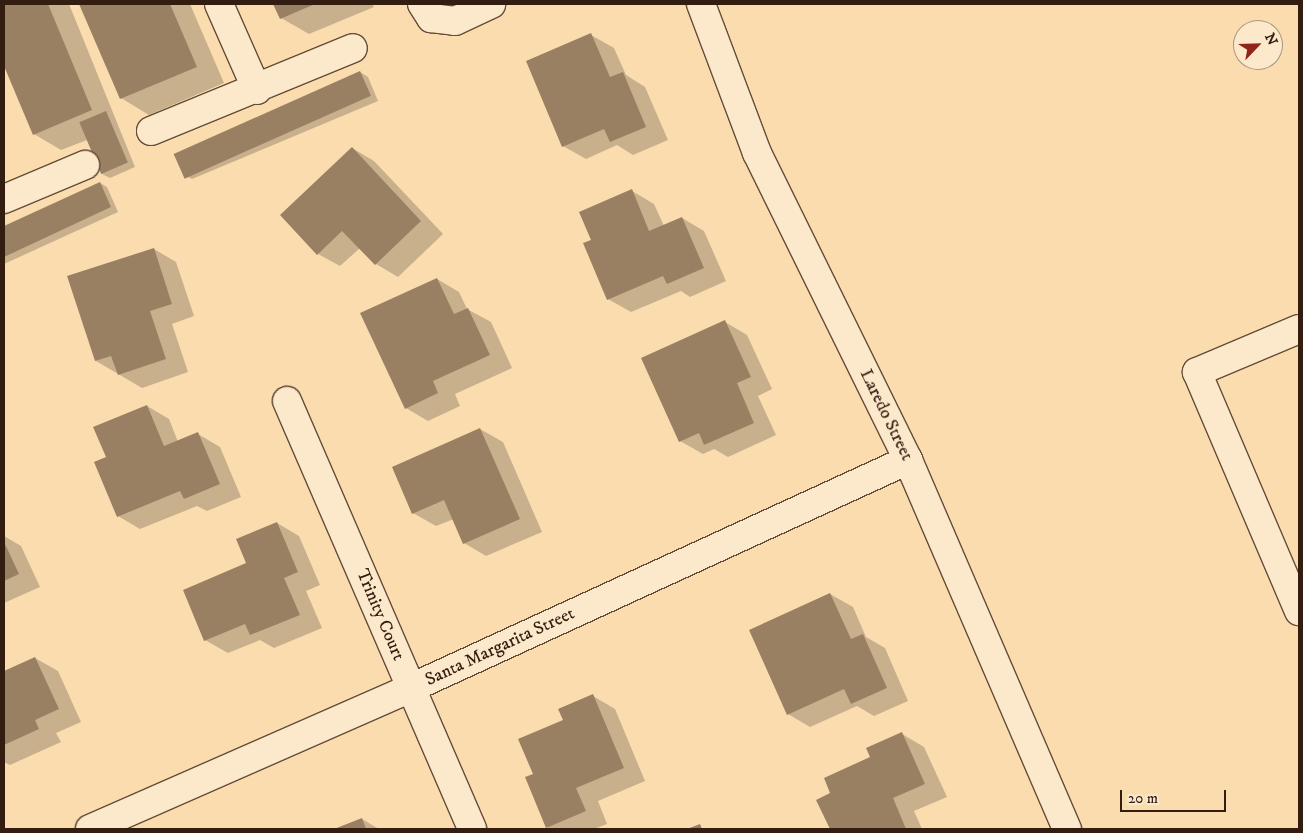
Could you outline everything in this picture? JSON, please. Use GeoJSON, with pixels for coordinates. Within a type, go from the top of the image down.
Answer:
{"type":"FeatureCollection","features":[{"type":"Feature","properties":{"kind":"street"},"geometry":{"type":"LineString","coordinates":[[219,4],[257,90]]}},
{"type":"Feature","properties":{"kind":"street"},"geometry":{"type":"LineString","coordinates":[[422,4],[431,18],[455,21],[491,4]]}},
{"type":"Feature","properties":{"kind":"street","name":"Laredo Street"},"geometry":{"type":"LineString","coordinates":[[701,4],[757,153],[908,460],[1067,829]]}},
{"type":"Feature","properties":{"kind":"street"},"geometry":{"type":"LineString","coordinates":[[151,131],[257,90],[353,48]]}},
{"type":"Feature","properties":{"kind":"street"},"geometry":{"type":"LineString","coordinates":[[5,195],[85,165]]}},
{"type":"Feature","properties":{"kind":"street"},"geometry":{"type":"LineString","coordinates":[[1299,329],[1197,372],[1299,611]]}},
{"type":"Feature","properties":{"kind":"street","name":"Trinity Court"},"geometry":{"type":"LineString","coordinates":[[287,401],[472,829]]}},
{"type":"Feature","properties":{"kind":"street","name":"Santa Margarita Street"},"geometry":{"type":"LineString","coordinates":[[90,829],[411,688],[908,460]]}},
{"type":"Feature","properties":{"kind":"building"},"geometry":{"type":"Polygon","coordinates":[[[4,4],[48,4],[92,110],[33,135],[4,66],[4,4]]]}},
{"type":"Feature","properties":{"kind":"building"},"geometry":{"type":"Polygon","coordinates":[[[79,4],[170,4],[197,67],[120,99],[79,4]]]}},
{"type":"Feature","properties":{"kind":"building"},"geometry":{"type":"Polygon","coordinates":[[[273,4],[315,4],[280,19],[273,4]]]}},
{"type":"Feature","properties":{"kind":"building"},"geometry":{"type":"Polygon","coordinates":[[[591,33],[610,77],[623,72],[646,127],[610,142],[604,129],[562,147],[526,61],[591,33]]]}},
{"type":"Feature","properties":{"kind":"building"},"geometry":{"type":"Polygon","coordinates":[[[360,71],[371,96],[185,179],[174,154],[360,71]]]}},
{"type":"Feature","properties":{"kind":"building"},"geometry":{"type":"Polygon","coordinates":[[[106,111],[128,163],[101,174],[79,122],[106,111]]]}},
{"type":"Feature","properties":{"kind":"building"},"geometry":{"type":"Polygon","coordinates":[[[352,147],[421,221],[375,265],[342,231],[317,255],[280,215],[352,147]]]}},
{"type":"Feature","properties":{"kind":"building"},"geometry":{"type":"Polygon","coordinates":[[[100,182],[111,207],[4,257],[4,226],[100,182]]]}},
{"type":"Feature","properties":{"kind":"building"},"geometry":{"type":"Polygon","coordinates":[[[632,189],[649,231],[682,217],[704,268],[667,284],[663,276],[607,300],[583,243],[591,240],[579,212],[632,189]]]}},
{"type":"Feature","properties":{"kind":"building"},"geometry":{"type":"Polygon","coordinates":[[[154,248],[172,304],[150,311],[166,359],[118,375],[111,356],[95,361],[67,276],[154,248]]]}},
{"type":"Feature","properties":{"kind":"building"},"geometry":{"type":"Polygon","coordinates":[[[437,278],[454,314],[468,308],[490,355],[433,381],[438,393],[405,409],[360,313],[437,278]]]}},
{"type":"Feature","properties":{"kind":"building"},"geometry":{"type":"Polygon","coordinates":[[[725,320],[751,377],[737,383],[754,423],[704,445],[699,433],[679,442],[641,358],[725,320]]]}},
{"type":"Feature","properties":{"kind":"building"},"geometry":{"type":"Polygon","coordinates":[[[147,405],[164,446],[198,432],[220,484],[184,499],[180,491],[117,517],[94,462],[106,457],[93,427],[147,405]]]}},
{"type":"Feature","properties":{"kind":"building"},"geometry":{"type":"Polygon","coordinates":[[[480,428],[520,519],[463,544],[444,500],[412,514],[392,467],[480,428]]]}},
{"type":"Feature","properties":{"kind":"building"},"geometry":{"type":"Polygon","coordinates":[[[277,522],[298,572],[284,578],[300,615],[250,635],[245,624],[204,641],[183,590],[246,563],[236,539],[277,522]]]}},
{"type":"Feature","properties":{"kind":"building"},"geometry":{"type":"Polygon","coordinates":[[[4,542],[19,574],[4,581],[4,542]]]}},
{"type":"Feature","properties":{"kind":"building"},"geometry":{"type":"Polygon","coordinates":[[[830,593],[851,639],[863,634],[887,688],[851,704],[844,689],[787,715],[749,630],[830,593]]]}},
{"type":"Feature","properties":{"kind":"building"},"geometry":{"type":"Polygon","coordinates":[[[35,657],[59,709],[35,720],[39,729],[4,745],[4,671],[35,657]]]}},
{"type":"Feature","properties":{"kind":"building"},"geometry":{"type":"Polygon","coordinates":[[[593,694],[624,768],[576,788],[586,811],[546,828],[525,777],[533,774],[518,739],[563,720],[558,709],[593,694]]]}},
{"type":"Feature","properties":{"kind":"building"},"geometry":{"type":"Polygon","coordinates":[[[902,732],[925,784],[893,798],[906,829],[830,829],[816,800],[830,793],[824,778],[870,757],[866,748],[902,732]]]}},
{"type":"Feature","properties":{"kind":"building"},"geometry":{"type":"Polygon","coordinates":[[[362,818],[366,829],[334,829],[362,818]]]}},
{"type":"Feature","properties":{"kind":"building"},"geometry":{"type":"Polygon","coordinates":[[[700,824],[702,829],[687,829],[700,824]]]}}]}
